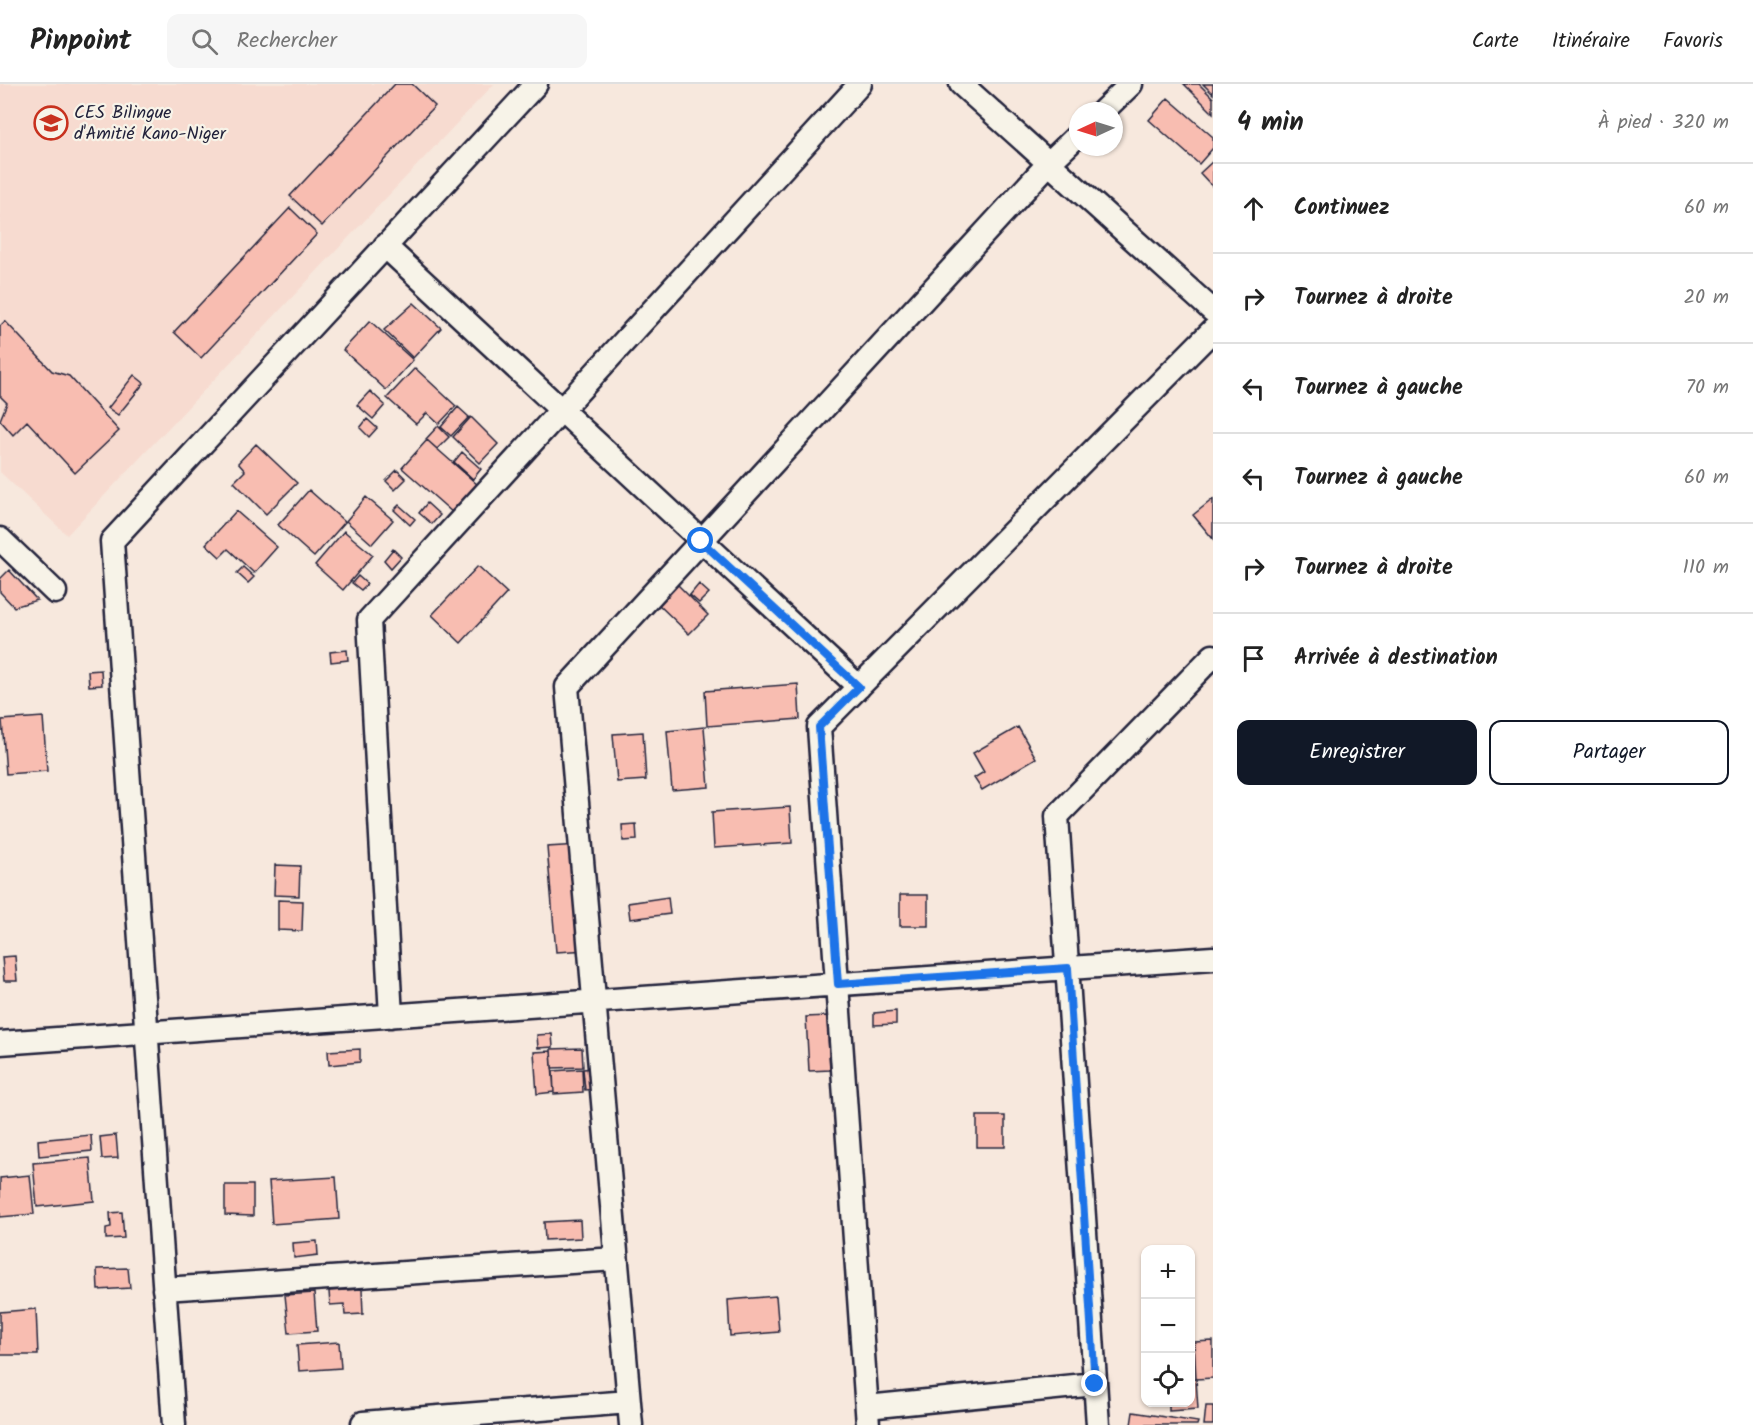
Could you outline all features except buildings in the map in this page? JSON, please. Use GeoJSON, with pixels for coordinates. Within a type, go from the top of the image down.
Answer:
{"type":"FeatureCollection","features":[{"type":"Feature","properties":{"kind":"street"},"geometry":{"type":"LineString","coordinates":[[174,1425],[112,541],[536,84]]}},
{"type":"Feature","properties":{"kind":"street"},"geometry":{"type":"LineString","coordinates":[[391,1016],[369,620],[860,84]]}},
{"type":"Feature","properties":{"kind":"street"},"geometry":{"type":"LineString","coordinates":[[961,84],[1213,311]]}},
{"type":"Feature","properties":{"kind":"street"},"geometry":{"type":"LineString","coordinates":[[1112,102],[1131,84]]}},
{"type":"Feature","properties":{"kind":"street"},"geometry":{"type":"LineString","coordinates":[[631,1425],[567,687],[1069,144]]}},
{"type":"Feature","properties":{"kind":"street"},"geometry":{"type":"LineString","coordinates":[[385,246],[859,687]]}},
{"type":"Feature","properties":{"kind":"street"},"geometry":{"type":"LineString","coordinates":[[1095,1384],[868,1416],[819,727],[1213,330]]}},
{"type":"Feature","properties":{"kind":"street"},"geometry":{"type":"LineString","coordinates":[[0,539],[56,592]]}},
{"type":"Feature","properties":{"kind":"street"},"geometry":{"type":"LineString","coordinates":[[1098,1425],[1058,816],[1213,656]]}},
{"type":"Feature","properties":{"kind":"street"},"geometry":{"type":"LineString","coordinates":[[0,1043],[1213,958]]}},
{"type":"Feature","properties":{"kind":"street"},"geometry":{"type":"LineString","coordinates":[[164,1289],[616,1259]]}},
{"type":"Feature","properties":{"kind":"street"},"geometry":{"type":"LineString","coordinates":[[363,1423],[628,1402]]}},
{"type":"Feature","properties":{"kind":"shaded area"},"geometry":{"type":"Polygon","coordinates":[[[0,84],[494,84],[67,535],[0,472],[0,84]]]}},
{"type":"Feature","properties":{"kind":"place","name":"CES Bilingue d'Amitié Kano-Niger"},"geometry":{"type":"Point","coordinates":[51,123]}},
{"type":"Feature","properties":{"kind":"route"},"geometry":{"type":"LineString","coordinates":[[701,541],[859,687],[819,727],[838,984],[1068,968],[1095,1384]]}}]}
